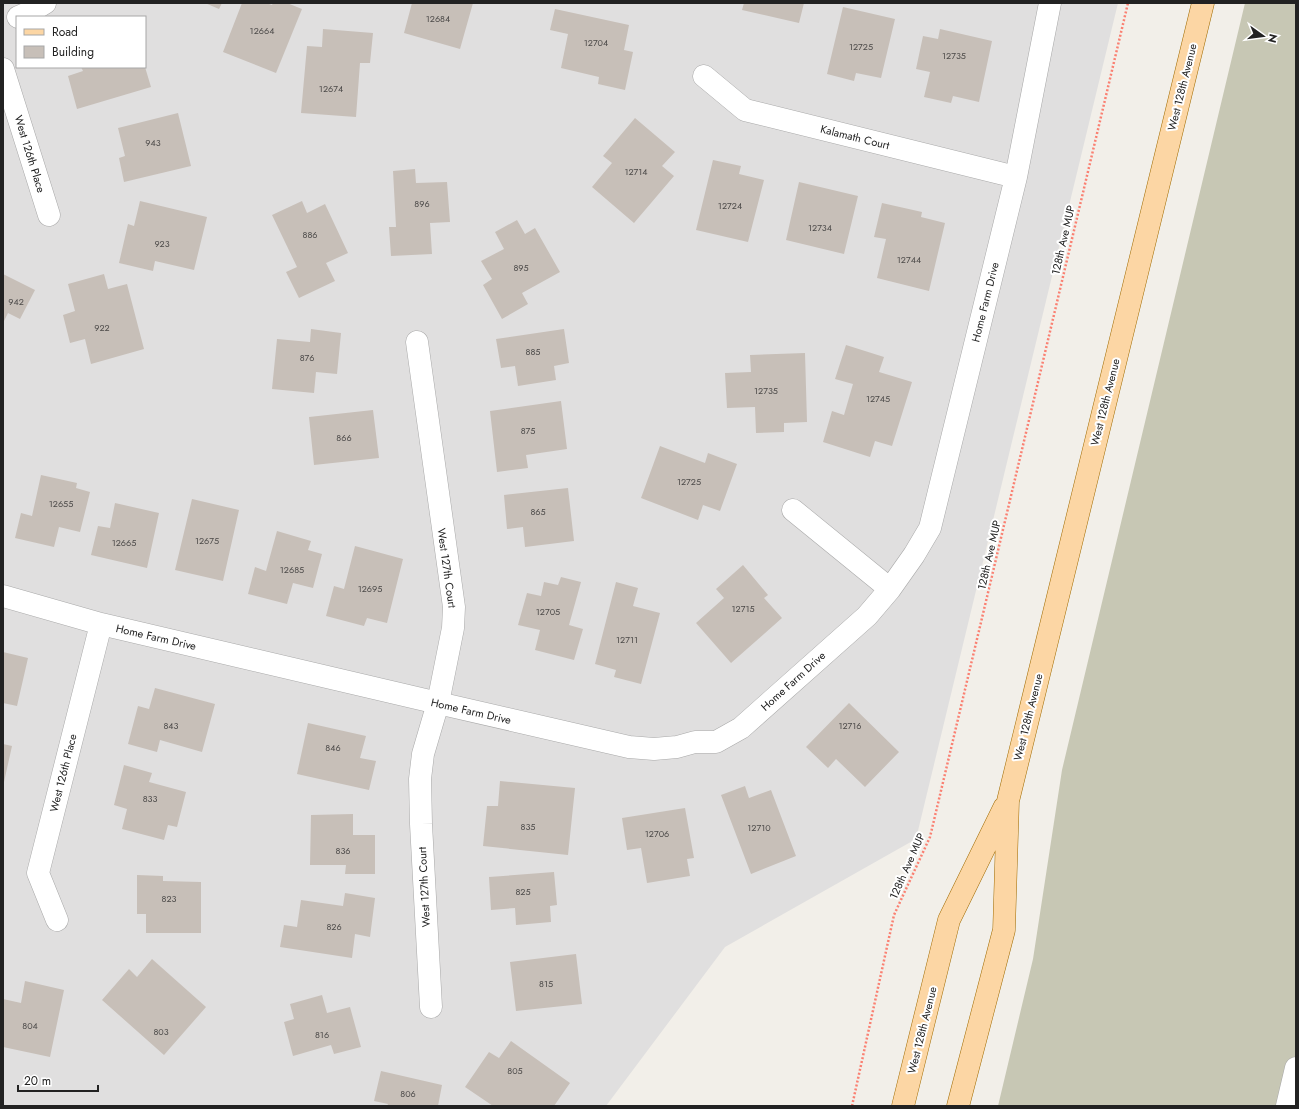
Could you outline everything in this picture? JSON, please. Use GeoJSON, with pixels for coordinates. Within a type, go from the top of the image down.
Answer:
{"type":"FeatureCollection","features":[{"type":"Feature","properties":{"kind":"main road","name":"West 128th Avenue"},"geometry":{"type":"LineString","coordinates":[[958,1106],[1004,930],[1008,801],[1203,3]]}},
{"type":"Feature","properties":{"kind":"main road","name":"West 128th Avenue"},"geometry":{"type":"LineString","coordinates":[[903,1106],[950,920],[1008,801]]}},
{"type":"Feature","properties":{"kind":"street"},"geometry":{"type":"LineString","coordinates":[[20,16],[45,3]]}},
{"type":"Feature","properties":{"kind":"street","name":"Home Farm Drive"},"geometry":{"type":"LineString","coordinates":[[3,596],[102,624],[629,747],[654,749],[677,747],[695,742],[716,742],[741,728],[867,616],[890,589],[930,528],[1016,176],[1050,3]]}},
{"type":"Feature","properties":{"kind":"street"},"geometry":{"type":"LineString","coordinates":[[3,24],[16,18]]}},
{"type":"Feature","properties":{"kind":"street","name":"West 126th Place"},"geometry":{"type":"LineString","coordinates":[[3,69],[49,215]]}},
{"type":"Feature","properties":{"kind":"street","name":"Kalamath Court"},"geometry":{"type":"LineString","coordinates":[[704,76],[745,110],[1016,176]]}},
{"type":"Feature","properties":{"kind":"street","name":"West 127th Court"},"geometry":{"type":"LineString","coordinates":[[418,342],[454,607],[453,628],[438,703],[423,754],[420,779],[431,1007]]}},
{"type":"Feature","properties":{"kind":"street"},"geometry":{"type":"LineString","coordinates":[[793,510],[890,589]]}},
{"type":"Feature","properties":{"kind":"street","name":"West 126th Place"},"geometry":{"type":"LineString","coordinates":[[57,920],[38,873],[102,624]]}},
{"type":"Feature","properties":{"kind":"street"},"geometry":{"type":"LineString","coordinates":[[1287,1106],[1296,1068]]}},
{"type":"Feature","properties":{"kind":"path","name":"128th Ave MUP"},"geometry":{"type":"LineString","coordinates":[[852,1106],[894,915],[930,837],[1128,3]]}},
{"type":"Feature","properties":{"kind":"shaded area"},"geometry":{"type":"Polygon","coordinates":[[[3,3],[1118,3],[916,839],[725,947],[606,1106],[3,1106],[3,3]]]}},
{"type":"Feature","properties":{"kind":"shaded area"},"geometry":{"type":"Polygon","coordinates":[[[1245,3],[1296,3],[1296,1106],[998,1106],[1033,959],[1062,770],[1245,3]]]}},
{"type":"Feature","properties":{"kind":"building"},"geometry":{"type":"Polygon","coordinates":[[[205,3],[222,3],[219,9],[205,3]]]}},
{"type":"Feature","properties":{"kind":"building"},"geometry":{"type":"Polygon","coordinates":[[[242,3],[266,3],[272,5],[273,3],[287,3],[302,9],[276,73],[223,52],[242,3]]]}},
{"type":"Feature","properties":{"kind":"building"},"geometry":{"type":"Polygon","coordinates":[[[412,3],[473,3],[460,49],[404,33],[412,3]]]}},
{"type":"Feature","properties":{"kind":"building"},"geometry":{"type":"Polygon","coordinates":[[[744,3],[804,3],[799,23],[742,10],[744,3]]]}},
{"type":"Feature","properties":{"kind":"building"},"geometry":{"type":"Polygon","coordinates":[[[843,7],[895,19],[881,78],[856,73],[854,81],[827,74],[843,7]]]}},
{"type":"Feature","properties":{"kind":"building"},"geometry":{"type":"Polygon","coordinates":[[[555,9],[629,25],[624,50],[633,52],[625,90],[598,84],[599,77],[561,68],[568,34],[550,30],[555,9]]]}},
{"type":"Feature","properties":{"kind":"building"},"geometry":{"type":"Polygon","coordinates":[[[323,29],[373,33],[370,63],[360,63],[356,117],[301,113],[307,46],[322,47],[323,29]]]}},
{"type":"Feature","properties":{"kind":"building"},"geometry":{"type":"Polygon","coordinates":[[[940,29],[992,41],[979,102],[953,96],[951,103],[924,97],[930,72],[916,69],[923,36],[938,39],[940,29]]]}},
{"type":"Feature","properties":{"kind":"building"},"geometry":{"type":"Polygon","coordinates":[[[82,68],[145,68],[151,87],[77,109],[68,76],[83,71],[82,68]]]}},
{"type":"Feature","properties":{"kind":"building"},"geometry":{"type":"Polygon","coordinates":[[[178,113],[191,166],[124,182],[119,158],[125,156],[118,128],[178,113]]]}},
{"type":"Feature","properties":{"kind":"building"},"geometry":{"type":"Polygon","coordinates":[[[635,118],[675,152],[662,166],[674,176],[634,223],[592,187],[612,163],[603,156],[635,118]]]}},
{"type":"Feature","properties":{"kind":"building"},"geometry":{"type":"Polygon","coordinates":[[[713,160],[741,166],[739,174],[764,180],[748,242],[696,230],[713,160]]]}},
{"type":"Feature","properties":{"kind":"building"},"geometry":{"type":"Polygon","coordinates":[[[415,169],[416,183],[447,182],[450,222],[430,223],[432,254],[391,256],[389,227],[396,227],[393,171],[415,169]]]}},
{"type":"Feature","properties":{"kind":"building"},"geometry":{"type":"Polygon","coordinates":[[[799,182],[858,196],[844,254],[786,240],[799,182]]]}},
{"type":"Feature","properties":{"kind":"building"},"geometry":{"type":"Polygon","coordinates":[[[140,201],[207,217],[194,270],[155,261],[153,271],[119,263],[128,224],[134,226],[140,201]]]}},
{"type":"Feature","properties":{"kind":"building"},"geometry":{"type":"Polygon","coordinates":[[[302,201],[307,213],[325,204],[348,253],[326,263],[335,281],[299,298],[286,272],[297,267],[272,215],[302,201]]]}},
{"type":"Feature","properties":{"kind":"building"},"geometry":{"type":"Polygon","coordinates":[[[882,203],[922,212],[921,217],[945,223],[929,291],[877,278],[886,239],[874,237],[882,203]]]}},
{"type":"Feature","properties":{"kind":"building"},"geometry":{"type":"Polygon","coordinates":[[[517,220],[525,234],[535,228],[560,272],[522,293],[528,304],[502,319],[483,285],[492,279],[481,261],[504,249],[495,232],[517,220]]]}},
{"type":"Feature","properties":{"kind":"building"},"geometry":{"type":"Polygon","coordinates":[[[3,274],[35,290],[20,319],[8,313],[3,323],[3,274]]]}},
{"type":"Feature","properties":{"kind":"building"},"geometry":{"type":"Polygon","coordinates":[[[104,274],[108,289],[127,284],[144,349],[91,364],[85,339],[70,343],[63,315],[75,311],[68,284],[104,274]]]}},
{"type":"Feature","properties":{"kind":"building"},"geometry":{"type":"Polygon","coordinates":[[[311,329],[341,333],[337,374],[316,372],[314,393],[272,389],[277,339],[310,342],[311,329]]]}},
{"type":"Feature","properties":{"kind":"building"},"geometry":{"type":"Polygon","coordinates":[[[564,329],[569,363],[554,366],[556,380],[518,386],[515,366],[501,368],[496,339],[564,329]]]}},
{"type":"Feature","properties":{"kind":"building"},"geometry":{"type":"Polygon","coordinates":[[[846,345],[884,357],[879,372],[912,382],[892,446],[875,441],[870,457],[823,442],[832,411],[844,415],[853,384],[835,379],[846,345]]]}},
{"type":"Feature","properties":{"kind":"building"},"geometry":{"type":"Polygon","coordinates":[[[805,353],[807,422],[784,423],[784,432],[756,433],[755,407],[727,408],[725,373],[751,372],[750,355],[805,353]]]}},
{"type":"Feature","properties":{"kind":"building"},"geometry":{"type":"Polygon","coordinates":[[[561,401],[567,449],[526,455],[528,468],[497,472],[490,411],[561,401]]]}},
{"type":"Feature","properties":{"kind":"building"},"geometry":{"type":"Polygon","coordinates":[[[373,410],[379,458],[314,465],[309,417],[373,410]]]}},
{"type":"Feature","properties":{"kind":"building"},"geometry":{"type":"Polygon","coordinates":[[[660,446],[705,463],[708,453],[737,464],[720,511],[703,505],[698,520],[641,498],[660,446]]]}},
{"type":"Feature","properties":{"kind":"building"},"geometry":{"type":"Polygon","coordinates":[[[41,475],[77,483],[76,488],[90,492],[80,532],[59,527],[54,547],[15,538],[21,513],[32,516],[41,475]]]}},
{"type":"Feature","properties":{"kind":"building"},"geometry":{"type":"Polygon","coordinates":[[[568,488],[574,541],[525,547],[523,527],[507,529],[504,495],[568,488]]]}},
{"type":"Feature","properties":{"kind":"building"},"geometry":{"type":"Polygon","coordinates":[[[192,499],[239,510],[223,581],[175,570],[192,499]]]}},
{"type":"Feature","properties":{"kind":"building"},"geometry":{"type":"Polygon","coordinates":[[[115,503],[159,513],[147,568],[91,555],[98,526],[110,528],[115,503]]]}},
{"type":"Feature","properties":{"kind":"building"},"geometry":{"type":"Polygon","coordinates":[[[277,531],[311,541],[308,550],[322,554],[313,588],[293,583],[287,604],[248,594],[255,567],[266,571],[277,531]]]}},
{"type":"Feature","properties":{"kind":"building"},"geometry":{"type":"Polygon","coordinates":[[[355,546],[403,559],[387,623],[367,618],[364,626],[326,616],[334,586],[344,589],[355,546]]]}},
{"type":"Feature","properties":{"kind":"building"},"geometry":{"type":"Polygon","coordinates":[[[743,565],[768,595],[764,598],[782,618],[731,663],[696,623],[724,598],[716,589],[743,565]]]}},
{"type":"Feature","properties":{"kind":"building"},"geometry":{"type":"Polygon","coordinates":[[[561,577],[581,582],[569,625],[583,629],[574,660],[535,650],[540,630],[518,625],[527,593],[541,596],[544,582],[558,585],[561,577]]]}},
{"type":"Feature","properties":{"kind":"building"},"geometry":{"type":"Polygon","coordinates":[[[616,582],[638,588],[633,606],[660,613],[641,684],[614,677],[616,670],[595,664],[616,582]]]}},
{"type":"Feature","properties":{"kind":"building"},"geometry":{"type":"Polygon","coordinates":[[[3,652],[28,658],[17,706],[3,703],[3,652]]]}},
{"type":"Feature","properties":{"kind":"building"},"geometry":{"type":"Polygon","coordinates":[[[155,688],[215,704],[202,752],[160,740],[157,752],[128,744],[138,706],[149,709],[155,688]]]}},
{"type":"Feature","properties":{"kind":"building"},"geometry":{"type":"Polygon","coordinates":[[[849,703],[899,752],[865,787],[836,759],[828,768],[806,747],[849,703]]]}},
{"type":"Feature","properties":{"kind":"building"},"geometry":{"type":"Polygon","coordinates":[[[308,723],[366,736],[360,758],[376,761],[369,790],[297,774],[308,723]]]}},
{"type":"Feature","properties":{"kind":"building"},"geometry":{"type":"Polygon","coordinates":[[[3,744],[12,746],[4,782],[3,781],[3,744]]]}},
{"type":"Feature","properties":{"kind":"building"},"geometry":{"type":"Polygon","coordinates":[[[124,765],[152,773],[149,782],[186,792],[177,827],[168,825],[164,840],[122,829],[127,809],[114,805],[124,765]]]}},
{"type":"Feature","properties":{"kind":"building"},"geometry":{"type":"Polygon","coordinates":[[[500,781],[575,788],[568,855],[483,846],[487,806],[498,806],[500,781]]]}},
{"type":"Feature","properties":{"kind":"building"},"geometry":{"type":"Polygon","coordinates":[[[745,786],[749,798],[771,790],[796,856],[751,874],[721,795],[745,786]]]}},
{"type":"Feature","properties":{"kind":"building"},"geometry":{"type":"Polygon","coordinates":[[[685,808],[694,858],[687,859],[690,876],[647,883],[641,848],[627,850],[622,818],[685,808]]]}},
{"type":"Feature","properties":{"kind":"building"},"geometry":{"type":"Polygon","coordinates":[[[353,814],[353,835],[375,835],[375,874],[345,874],[346,865],[310,865],[311,815],[353,814]]]}},
{"type":"Feature","properties":{"kind":"building"},"geometry":{"type":"Polygon","coordinates":[[[554,872],[557,905],[550,906],[551,922],[516,925],[515,908],[491,910],[489,877],[554,872]]]}},
{"type":"Feature","properties":{"kind":"building"},"geometry":{"type":"Polygon","coordinates":[[[137,875],[163,876],[163,881],[201,882],[201,933],[146,933],[146,914],[137,914],[137,875]]]}},
{"type":"Feature","properties":{"kind":"building"},"geometry":{"type":"Polygon","coordinates":[[[345,893],[375,898],[370,937],[355,934],[352,958],[280,947],[284,925],[297,927],[301,900],[343,906],[345,893]]]}},
{"type":"Feature","properties":{"kind":"building"},"geometry":{"type":"Polygon","coordinates":[[[576,954],[582,1004],[516,1011],[510,962],[576,954]]]}},
{"type":"Feature","properties":{"kind":"building"},"geometry":{"type":"Polygon","coordinates":[[[152,959],[206,1007],[164,1055],[102,1000],[129,969],[137,977],[152,959]]]}},
{"type":"Feature","properties":{"kind":"building"},"geometry":{"type":"Polygon","coordinates":[[[25,981],[64,990],[50,1057],[3,1047],[3,999],[21,1003],[25,981]]]}},
{"type":"Feature","properties":{"kind":"building"},"geometry":{"type":"Polygon","coordinates":[[[322,995],[327,1013],[350,1007],[361,1047],[334,1054],[331,1045],[293,1056],[284,1022],[294,1019],[290,1004],[322,995]]]}},
{"type":"Feature","properties":{"kind":"building"},"geometry":{"type":"Polygon","coordinates":[[[511,1041],[570,1083],[554,1106],[493,1106],[465,1087],[489,1052],[499,1058],[511,1041]]]}},
{"type":"Feature","properties":{"kind":"building"},"geometry":{"type":"Polygon","coordinates":[[[381,1071],[442,1085],[438,1106],[387,1106],[388,1104],[374,1101],[381,1071]]]}}]}
